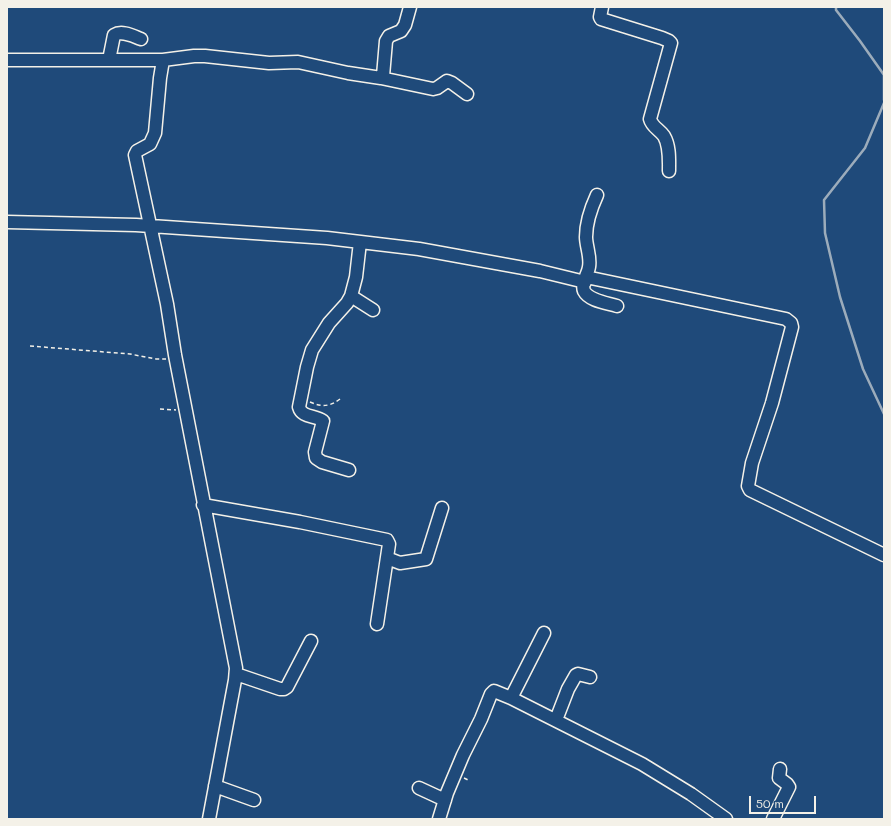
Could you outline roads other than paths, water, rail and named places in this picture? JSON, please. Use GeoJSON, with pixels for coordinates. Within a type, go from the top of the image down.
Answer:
{"type":"FeatureCollection","features":[{"type":"Feature","properties":{"kind":"street"},"geometry":{"type":"LineString","coordinates":[[381,78],[383,76],[386,41],[389,36],[401,31],[405,25],[410,7]]}},
{"type":"Feature","properties":{"kind":"street"},"geometry":{"type":"LineString","coordinates":[[602,7],[601,19],[662,38],[671,43],[650,118],[653,126],[664,137],[667,145],[669,171]]}},
{"type":"Feature","properties":{"kind":"street"},"geometry":{"type":"LineString","coordinates":[[109,60],[114,35],[117,33],[128,34],[141,39]]}},
{"type":"Feature","properties":{"kind":"street"},"geometry":{"type":"LineString","coordinates":[[7,60],[164,60],[194,56],[240,59],[269,63],[298,62],[433,89],[450,82],[467,94]]}},
{"type":"Feature","properties":{"kind":"street"},"geometry":{"type":"LineString","coordinates":[[164,60],[160,78],[155,133],[150,144],[137,152],[136,155],[144,225],[167,304],[175,355],[236,674],[209,819]]}},
{"type":"Feature","properties":{"kind":"street"},"geometry":{"type":"LineString","coordinates":[[597,195],[592,206],[587,227],[586,237],[589,267],[584,292],[596,300],[617,306]]}},
{"type":"Feature","properties":{"kind":"street"},"geometry":{"type":"LineString","coordinates":[[7,222],[144,225],[360,242],[419,249],[586,279],[786,319],[791,323],[792,327],[764,430],[752,463],[748,486],[750,490],[884,555]]}},
{"type":"Feature","properties":{"kind":"street"},"geometry":{"type":"LineString","coordinates":[[349,470],[322,462],[316,458],[315,452],[323,421],[301,413],[299,407],[312,350],[329,323],[347,303],[351,296],[356,278],[360,242]]}},
{"type":"Feature","properties":{"kind":"street"},"geometry":{"type":"LineString","coordinates":[[351,296],[373,310]]}},
{"type":"Feature","properties":{"kind":"street"},"geometry":{"type":"LineString","coordinates":[[204,505],[385,538],[389,541],[389,544],[377,624]]}},
{"type":"Feature","properties":{"kind":"street"},"geometry":{"type":"LineString","coordinates":[[386,558],[400,563],[426,559],[442,508]]}},
{"type":"Feature","properties":{"kind":"street"},"geometry":{"type":"LineString","coordinates":[[511,698],[544,632]]}},
{"type":"Feature","properties":{"kind":"street"},"geometry":{"type":"LineString","coordinates":[[236,674],[284,689],[287,687],[311,641]]}},
{"type":"Feature","properties":{"kind":"street"},"geometry":{"type":"LineString","coordinates":[[556,720],[568,689],[576,675],[578,674],[590,677]]}},
{"type":"Feature","properties":{"kind":"street"},"geometry":{"type":"LineString","coordinates":[[439,819],[463,755],[481,719],[492,691],[511,698],[612,748],[685,790],[726,819]]}},
{"type":"Feature","properties":{"kind":"street"},"geometry":{"type":"LineString","coordinates":[[773,819],[789,787],[779,778],[780,769]]}},
{"type":"Feature","properties":{"kind":"street"},"geometry":{"type":"LineString","coordinates":[[215,786],[254,800]]}},
{"type":"Feature","properties":{"kind":"street"},"geometry":{"type":"LineString","coordinates":[[419,788],[445,800]]}},
{"type":"Feature","properties":{"kind":"waterway"},"geometry":{"type":"LineString","coordinates":[[836,7],[836,10],[884,75],[884,100]]}},
{"type":"Feature","properties":{"kind":"waterway"},"geometry":{"type":"LineString","coordinates":[[884,103],[865,148],[824,200],[825,233],[840,297],[863,369],[884,414]]}}]}
